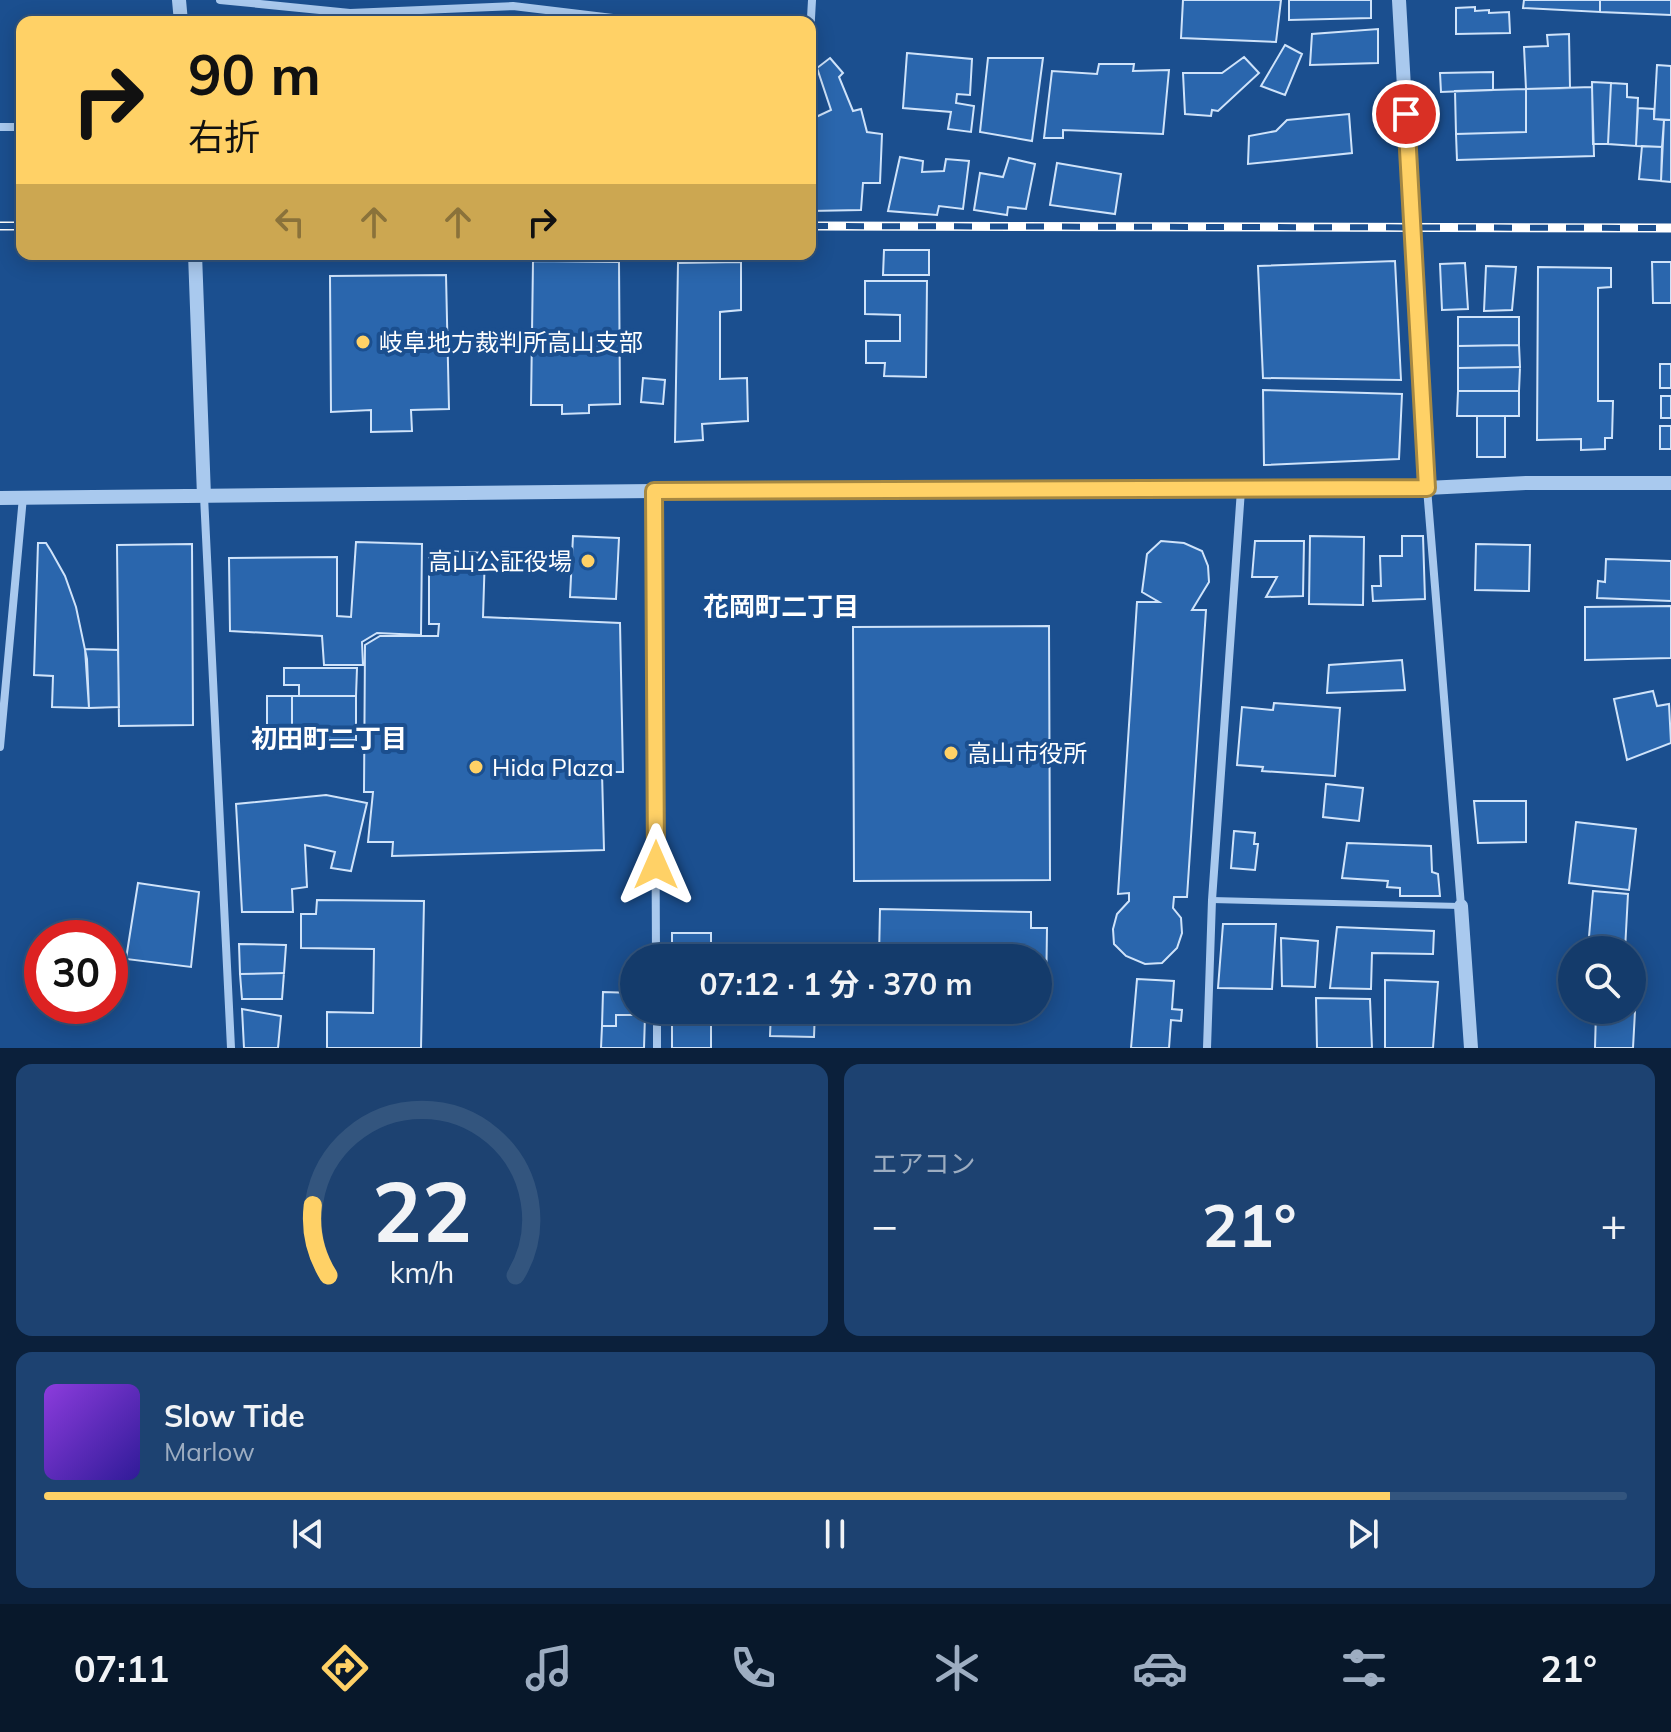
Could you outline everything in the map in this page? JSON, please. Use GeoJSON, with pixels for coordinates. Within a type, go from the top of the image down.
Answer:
{"type":"FeatureCollection","features":[{"type":"Feature","properties":{"kind":"street"},"geometry":{"type":"LineString","coordinates":[[220,0],[350,13],[513,6],[596,16]]}},
{"type":"Feature","properties":{"kind":"street"},"geometry":{"type":"LineString","coordinates":[[1399,0],[1427,488],[1471,1048]]}},
{"type":"Feature","properties":{"kind":"street"},"geometry":{"type":"LineString","coordinates":[[195,260],[231,1048]]}},
{"type":"Feature","properties":{"kind":"street"},"geometry":{"type":"LineString","coordinates":[[0,498],[654,491],[1241,490],[1671,483]]}},
{"type":"Feature","properties":{"kind":"street"},"geometry":{"type":"LineString","coordinates":[[1207,1048],[1212,900],[1241,490]]}},
{"type":"Feature","properties":{"kind":"street"},"geometry":{"type":"LineString","coordinates":[[654,491],[656,944]]}},
{"type":"Feature","properties":{"kind":"street"},"geometry":{"type":"LineString","coordinates":[[0,747],[23,497]]}},
{"type":"Feature","properties":{"kind":"street"},"geometry":{"type":"LineString","coordinates":[[657,1024],[657,1048]]}},
{"type":"Feature","properties":{"kind":"lane"},"geometry":{"type":"LineString","coordinates":[[1212,900],[1461,906]]}},
{"type":"Feature","properties":{"kind":"building"},"geometry":{"type":"Polygon","coordinates":[[[1183,0],[1281,0],[1276,42],[1181,38],[1183,0]]]}},
{"type":"Feature","properties":{"kind":"building"},"geometry":{"type":"Polygon","coordinates":[[[1289,0],[1371,0],[1371,18],[1289,20],[1289,0]]]}},
{"type":"Feature","properties":{"kind":"building"},"geometry":{"type":"Polygon","coordinates":[[[1524,0],[1600,0],[1600,12],[1523,8],[1524,0]]]}},
{"type":"Feature","properties":{"kind":"building"},"geometry":{"type":"Polygon","coordinates":[[[1600,0],[1671,0],[1671,15],[1600,12],[1600,0]]]}},
{"type":"Feature","properties":{"kind":"building"},"geometry":{"type":"Polygon","coordinates":[[[1475,7],[1475,11],[1509,12],[1510,33],[1456,34],[1456,8],[1475,7]]]}},
{"type":"Feature","properties":{"kind":"building"},"geometry":{"type":"Polygon","coordinates":[[[1378,29],[1378,63],[1310,65],[1312,34],[1378,29]]]}},
{"type":"Feature","properties":{"kind":"building"},"geometry":{"type":"Polygon","coordinates":[[[1569,34],[1570,88],[1526,89],[1524,47],[1548,46],[1547,35],[1569,34]]]}},
{"type":"Feature","properties":{"kind":"building"},"geometry":{"type":"Polygon","coordinates":[[[1285,45],[1302,54],[1285,95],[1261,86],[1285,45]]]}},
{"type":"Feature","properties":{"kind":"building"},"geometry":{"type":"Polygon","coordinates":[[[907,53],[972,59],[970,95],[957,94],[956,103],[974,106],[971,132],[948,129],[951,112],[903,108],[907,53]]]}},
{"type":"Feature","properties":{"kind":"building"},"geometry":{"type":"Polygon","coordinates":[[[1244,57],[1259,73],[1218,111],[1212,110],[1211,116],[1185,114],[1183,73],[1222,73],[1244,57]]]}},
{"type":"Feature","properties":{"kind":"building"},"geometry":{"type":"Polygon","coordinates":[[[830,58],[843,73],[839,77],[853,111],[861,109],[867,132],[882,134],[880,183],[863,183],[861,210],[816,211],[816,117],[831,110],[817,68],[830,58]]]}},
{"type":"Feature","properties":{"kind":"building"},"geometry":{"type":"Polygon","coordinates":[[[988,58],[1043,58],[1032,141],[980,132],[988,58]]]}},
{"type":"Feature","properties":{"kind":"building"},"geometry":{"type":"Polygon","coordinates":[[[1099,64],[1134,64],[1133,71],[1169,70],[1163,134],[1063,130],[1063,138],[1044,138],[1052,71],[1097,74],[1099,64]]]}},
{"type":"Feature","properties":{"kind":"building"},"geometry":{"type":"Polygon","coordinates":[[[1657,65],[1671,66],[1671,120],[1654,119],[1657,65]]]}},
{"type":"Feature","properties":{"kind":"building"},"geometry":{"type":"Polygon","coordinates":[[[1493,72],[1493,90],[1441,92],[1440,73],[1493,72]]]}},
{"type":"Feature","properties":{"kind":"building"},"geometry":{"type":"Polygon","coordinates":[[[1592,82],[1611,83],[1608,144],[1593,144],[1592,82]]]}},
{"type":"Feature","properties":{"kind":"building"},"geometry":{"type":"Polygon","coordinates":[[[1611,83],[1627,84],[1627,97],[1638,98],[1636,146],[1608,144],[1611,83]]]}},
{"type":"Feature","properties":{"kind":"building"},"geometry":{"type":"Polygon","coordinates":[[[1592,87],[1594,156],[1457,160],[1456,134],[1526,132],[1526,89],[1592,87]]]}},
{"type":"Feature","properties":{"kind":"building"},"geometry":{"type":"Polygon","coordinates":[[[1526,89],[1526,132],[1456,134],[1455,91],[1526,89]]]}},
{"type":"Feature","properties":{"kind":"building"},"geometry":{"type":"Polygon","coordinates":[[[1638,108],[1654,109],[1654,119],[1664,120],[1662,147],[1636,146],[1638,108]]]}},
{"type":"Feature","properties":{"kind":"building"},"geometry":{"type":"Polygon","coordinates":[[[1349,114],[1352,153],[1248,164],[1249,136],[1276,131],[1287,120],[1349,114]]]}},
{"type":"Feature","properties":{"kind":"building"},"geometry":{"type":"Polygon","coordinates":[[[1664,120],[1671,120],[1671,182],[1661,181],[1664,120]]]}},
{"type":"Feature","properties":{"kind":"building"},"geometry":{"type":"Polygon","coordinates":[[[1642,146],[1662,147],[1661,181],[1639,179],[1642,146]]]}},
{"type":"Feature","properties":{"kind":"building"},"geometry":{"type":"Polygon","coordinates":[[[900,157],[923,161],[922,172],[944,171],[946,159],[969,161],[963,209],[939,206],[937,215],[888,211],[900,157]]]}},
{"type":"Feature","properties":{"kind":"building"},"geometry":{"type":"Polygon","coordinates":[[[1009,158],[1035,164],[1026,209],[1008,207],[1007,215],[974,210],[980,173],[1003,177],[1009,158]]]}},
{"type":"Feature","properties":{"kind":"building"},"geometry":{"type":"Polygon","coordinates":[[[1057,163],[1121,174],[1115,214],[1050,205],[1057,163]]]}},
{"type":"Feature","properties":{"kind":"building"},"geometry":{"type":"Polygon","coordinates":[[[884,250],[929,250],[929,275],[883,275],[884,250]]]}},
{"type":"Feature","properties":{"kind":"building"},"geometry":{"type":"Polygon","coordinates":[[[533,261],[619,262],[620,404],[589,405],[589,413],[562,414],[562,405],[531,405],[533,261]]]}},
{"type":"Feature","properties":{"kind":"building"},"geometry":{"type":"Polygon","coordinates":[[[1395,261],[1401,380],[1263,378],[1258,266],[1395,261]]]}},
{"type":"Feature","properties":{"kind":"building"},"geometry":{"type":"Polygon","coordinates":[[[741,262],[741,310],[720,312],[720,379],[747,378],[748,421],[702,424],[703,440],[675,442],[678,263],[741,262]]]}},
{"type":"Feature","properties":{"kind":"building"},"geometry":{"type":"Polygon","coordinates":[[[1652,262],[1671,262],[1671,303],[1653,303],[1652,262]]]}},
{"type":"Feature","properties":{"kind":"building"},"geometry":{"type":"Polygon","coordinates":[[[1465,263],[1468,309],[1442,310],[1440,264],[1465,263]]]}},
{"type":"Feature","properties":{"kind":"building"},"geometry":{"type":"Polygon","coordinates":[[[1486,266],[1516,267],[1512,310],[1484,311],[1486,266]]]}},
{"type":"Feature","properties":{"kind":"building"},"geometry":{"type":"Polygon","coordinates":[[[1538,267],[1611,268],[1611,287],[1598,288],[1598,401],[1613,401],[1612,438],[1605,438],[1605,449],[1581,450],[1581,439],[1537,440],[1538,267]]]}},
{"type":"Feature","properties":{"kind":"building"},"geometry":{"type":"Polygon","coordinates":[[[446,275],[449,409],[411,410],[412,431],[371,432],[371,410],[331,412],[330,276],[446,275]]]}},
{"type":"Feature","properties":{"kind":"building"},"geometry":{"type":"Polygon","coordinates":[[[865,281],[927,281],[926,377],[884,376],[885,363],[866,363],[866,341],[900,341],[900,315],[865,314],[865,281]]]}},
{"type":"Feature","properties":{"kind":"building"},"geometry":{"type":"Polygon","coordinates":[[[1458,317],[1519,317],[1519,345],[1458,346],[1458,317]]]}},
{"type":"Feature","properties":{"kind":"building"},"geometry":{"type":"Polygon","coordinates":[[[1519,345],[1520,367],[1458,368],[1458,346],[1519,345]]]}},
{"type":"Feature","properties":{"kind":"building"},"geometry":{"type":"Polygon","coordinates":[[[1660,364],[1671,364],[1671,388],[1660,388],[1660,364]]]}},
{"type":"Feature","properties":{"kind":"building"},"geometry":{"type":"Polygon","coordinates":[[[1520,367],[1519,391],[1458,391],[1458,368],[1520,367]]]}},
{"type":"Feature","properties":{"kind":"building"},"geometry":{"type":"Polygon","coordinates":[[[643,378],[665,380],[663,404],[641,402],[643,378]]]}},
{"type":"Feature","properties":{"kind":"building"},"geometry":{"type":"Polygon","coordinates":[[[1263,390],[1402,394],[1399,459],[1264,465],[1263,390]]]}},
{"type":"Feature","properties":{"kind":"building"},"geometry":{"type":"Polygon","coordinates":[[[1458,391],[1519,391],[1519,416],[1457,416],[1458,391]]]}},
{"type":"Feature","properties":{"kind":"building"},"geometry":{"type":"Polygon","coordinates":[[[1661,396],[1671,396],[1671,418],[1661,418],[1661,396]]]}},
{"type":"Feature","properties":{"kind":"building"},"geometry":{"type":"Polygon","coordinates":[[[1477,416],[1505,416],[1505,457],[1477,457],[1477,416]]]}},
{"type":"Feature","properties":{"kind":"building"},"geometry":{"type":"Polygon","coordinates":[[[1660,426],[1671,426],[1671,449],[1660,449],[1660,426]]]}},
{"type":"Feature","properties":{"kind":"building"},"geometry":{"type":"Polygon","coordinates":[[[573,536],[619,538],[616,599],[570,597],[573,536]]]}},
{"type":"Feature","properties":{"kind":"building"},"geometry":{"type":"Polygon","coordinates":[[[1310,536],[1364,537],[1363,605],[1309,604],[1310,536]]]}},
{"type":"Feature","properties":{"kind":"building"},"geometry":{"type":"Polygon","coordinates":[[[1402,536],[1423,536],[1425,599],[1373,601],[1372,586],[1381,586],[1380,556],[1402,556],[1402,536]]]}},
{"type":"Feature","properties":{"kind":"building"},"geometry":{"type":"Polygon","coordinates":[[[1161,541],[1184,543],[1202,551],[1208,566],[1209,582],[1192,610],[1206,610],[1187,897],[1174,897],[1173,908],[1181,918],[1182,933],[1177,948],[1162,963],[1145,964],[1126,956],[1114,944],[1113,929],[1117,914],[1129,901],[1129,893],[1118,894],[1137,602],[1159,602],[1142,592],[1147,554],[1161,541]]]}},
{"type":"Feature","properties":{"kind":"building"},"geometry":{"type":"Polygon","coordinates":[[[1255,541],[1304,541],[1303,596],[1266,597],[1277,577],[1252,577],[1255,541]]]}},
{"type":"Feature","properties":{"kind":"building"},"geometry":{"type":"Polygon","coordinates":[[[356,542],[422,544],[421,635],[377,633],[362,642],[363,665],[324,665],[322,636],[230,631],[229,558],[337,557],[337,616],[351,617],[356,542]]]}},
{"type":"Feature","properties":{"kind":"building"},"geometry":{"type":"Polygon","coordinates":[[[38,543],[46,543],[51,551],[65,576],[76,607],[87,659],[89,708],[52,707],[53,676],[34,675],[38,543]]]}},
{"type":"Feature","properties":{"kind":"building"},"geometry":{"type":"Polygon","coordinates":[[[192,544],[193,725],[119,726],[117,545],[192,544]]]}},
{"type":"Feature","properties":{"kind":"building"},"geometry":{"type":"Polygon","coordinates":[[[1476,544],[1530,545],[1529,591],[1475,590],[1476,544]]]}},
{"type":"Feature","properties":{"kind":"building"},"geometry":{"type":"Polygon","coordinates":[[[429,550],[485,553],[483,617],[620,623],[623,772],[602,772],[604,850],[392,856],[393,842],[368,842],[373,792],[364,792],[365,645],[380,636],[438,636],[439,624],[429,624],[429,550]]]}},
{"type":"Feature","properties":{"kind":"building"},"geometry":{"type":"Polygon","coordinates":[[[1606,559],[1671,561],[1671,601],[1597,598],[1598,581],[1605,582],[1606,559]]]}},
{"type":"Feature","properties":{"kind":"building"},"geometry":{"type":"Polygon","coordinates":[[[1671,606],[1671,658],[1585,660],[1585,607],[1671,606]]]}},
{"type":"Feature","properties":{"kind":"building","name":"高山市役所"},"geometry":{"type":"Polygon","coordinates":[[[1049,626],[1050,880],[854,881],[853,627],[1049,626]]]}},
{"type":"Feature","properties":{"kind":"building"},"geometry":{"type":"Polygon","coordinates":[[[85,649],[118,650],[119,707],[89,708],[85,649]]]}},
{"type":"Feature","properties":{"kind":"building"},"geometry":{"type":"Polygon","coordinates":[[[1402,660],[1405,690],[1327,693],[1329,665],[1402,660]]]}},
{"type":"Feature","properties":{"kind":"building"},"geometry":{"type":"Polygon","coordinates":[[[284,668],[357,668],[356,696],[299,696],[299,685],[284,685],[284,668]]]}},
{"type":"Feature","properties":{"kind":"building"},"geometry":{"type":"Polygon","coordinates":[[[1653,691],[1657,706],[1669,704],[1671,743],[1627,760],[1614,699],[1653,691]]]}},
{"type":"Feature","properties":{"kind":"building"},"geometry":{"type":"Polygon","coordinates":[[[267,696],[292,696],[292,740],[267,740],[267,696]]]}},
{"type":"Feature","properties":{"kind":"building"},"geometry":{"type":"Polygon","coordinates":[[[292,696],[356,696],[356,740],[292,740],[292,696]]]}},
{"type":"Feature","properties":{"kind":"building"},"geometry":{"type":"Polygon","coordinates":[[[1274,703],[1340,708],[1335,776],[1262,771],[1263,767],[1237,765],[1242,707],[1273,710],[1274,703]]]}},
{"type":"Feature","properties":{"kind":"building"},"geometry":{"type":"Polygon","coordinates":[[[1326,784],[1363,788],[1359,821],[1323,817],[1326,784]]]}},
{"type":"Feature","properties":{"kind":"building"},"geometry":{"type":"Polygon","coordinates":[[[326,795],[367,803],[351,871],[331,868],[335,852],[305,845],[307,887],[292,889],[293,912],[242,912],[236,804],[326,795]]]}},
{"type":"Feature","properties":{"kind":"building"},"geometry":{"type":"Polygon","coordinates":[[[1474,801],[1526,801],[1526,842],[1478,843],[1474,801]]]}},
{"type":"Feature","properties":{"kind":"building"},"geometry":{"type":"Polygon","coordinates":[[[1576,822],[1636,829],[1629,890],[1569,883],[1576,822]]]}},
{"type":"Feature","properties":{"kind":"building"},"geometry":{"type":"Polygon","coordinates":[[[1234,831],[1255,833],[1254,844],[1258,844],[1255,870],[1231,868],[1234,831]]]}},
{"type":"Feature","properties":{"kind":"building"},"geometry":{"type":"Polygon","coordinates":[[[1347,843],[1431,846],[1432,872],[1438,874],[1440,896],[1400,896],[1400,888],[1387,887],[1388,881],[1342,878],[1347,843]]]}},
{"type":"Feature","properties":{"kind":"building"},"geometry":{"type":"Polygon","coordinates":[[[138,883],[199,892],[191,967],[128,959],[138,883]]]}},
{"type":"Feature","properties":{"kind":"building"},"geometry":{"type":"Polygon","coordinates":[[[1593,891],[1628,894],[1626,936],[1589,936],[1593,891]]]}},
{"type":"Feature","properties":{"kind":"building"},"geometry":{"type":"Polygon","coordinates":[[[317,900],[424,901],[421,1048],[327,1048],[327,1012],[373,1013],[374,949],[301,948],[301,914],[316,914],[317,900]]]}},
{"type":"Feature","properties":{"kind":"building"},"geometry":{"type":"Polygon","coordinates":[[[880,909],[1031,912],[1031,928],[1047,928],[1047,944],[879,944],[880,909]]]}},
{"type":"Feature","properties":{"kind":"building"},"geometry":{"type":"Polygon","coordinates":[[[1223,924],[1276,924],[1272,989],[1218,988],[1223,924]]]}},
{"type":"Feature","properties":{"kind":"building"},"geometry":{"type":"Polygon","coordinates":[[[1337,927],[1434,931],[1433,954],[1372,953],[1371,989],[1330,988],[1337,927]]]}},
{"type":"Feature","properties":{"kind":"building"},"geometry":{"type":"Polygon","coordinates":[[[672,933],[711,933],[711,944],[672,944],[672,933]]]}},
{"type":"Feature","properties":{"kind":"building"},"geometry":{"type":"Polygon","coordinates":[[[1281,938],[1318,941],[1315,987],[1282,986],[1281,938]]]}},
{"type":"Feature","properties":{"kind":"building"},"geometry":{"type":"Polygon","coordinates":[[[239,944],[286,945],[284,973],[240,974],[239,944]]]}},
{"type":"Feature","properties":{"kind":"building"},"geometry":{"type":"Polygon","coordinates":[[[284,973],[282,999],[242,999],[240,974],[284,973]]]}},
{"type":"Feature","properties":{"kind":"building"},"geometry":{"type":"Polygon","coordinates":[[[1137,979],[1174,981],[1172,1009],[1182,1010],[1181,1021],[1171,1020],[1169,1048],[1131,1048],[1137,979]]]}},
{"type":"Feature","properties":{"kind":"building"},"geometry":{"type":"Polygon","coordinates":[[[1385,980],[1438,982],[1433,1048],[1385,1048],[1385,980]]]}},
{"type":"Feature","properties":{"kind":"building"},"geometry":{"type":"Polygon","coordinates":[[[603,992],[620,993],[620,1015],[616,1015],[616,1026],[602,1026],[603,992]]]}},
{"type":"Feature","properties":{"kind":"building"},"geometry":{"type":"Polygon","coordinates":[[[1316,998],[1370,999],[1372,1048],[1317,1048],[1316,998]]]}},
{"type":"Feature","properties":{"kind":"building"},"geometry":{"type":"Polygon","coordinates":[[[242,1009],[281,1016],[278,1048],[244,1048],[242,1009]]]}},
{"type":"Feature","properties":{"kind":"building"},"geometry":{"type":"Polygon","coordinates":[[[616,1015],[620,1015],[620,1024],[645,1024],[644,1048],[601,1048],[602,1026],[616,1026],[616,1015]]]}},
{"type":"Feature","properties":{"kind":"building"},"geometry":{"type":"Polygon","coordinates":[[[672,1024],[711,1024],[711,1048],[672,1048],[672,1024]]]}},
{"type":"Feature","properties":{"kind":"building"},"geometry":{"type":"Polygon","coordinates":[[[770,1024],[814,1024],[814,1037],[770,1036],[770,1024]]]}},
{"type":"Feature","properties":{"kind":"building"},"geometry":{"type":"Polygon","coordinates":[[[1596,1024],[1634,1024],[1633,1048],[1595,1048],[1596,1024]]]}},
{"type":"Feature","properties":{"kind":"railway"},"geometry":{"type":"LineString","coordinates":[[0,226],[16,226]]}},
{"type":"Feature","properties":{"kind":"railway"},"geometry":{"type":"LineString","coordinates":[[816,226],[1671,228]]}},
{"type":"Feature","properties":{"kind":"place","name":"岐阜地方裁判所高山支部"},"geometry":{"type":"Point","coordinates":[363,342]}},
{"type":"Feature","properties":{"kind":"place","name":"高山公証役場"},"geometry":{"type":"Point","coordinates":[588,561]}},
{"type":"Feature","properties":{"kind":"place","name":"高山市役所"},"geometry":{"type":"Point","coordinates":[951,753]}},
{"type":"Feature","properties":{"kind":"place","name":"Hida Plaza"},"geometry":{"type":"Point","coordinates":[476,767]}},
{"type":"Feature","properties":{"kind":"district","name":"花岡町二丁目"},"geometry":{"type":"Point","coordinates":[781,606]}},
{"type":"Feature","properties":{"kind":"district","name":"初田町二丁目"},"geometry":{"type":"Point","coordinates":[329,738]}},
{"type":"Feature","properties":{"kind":"route"},"geometry":{"type":"LineString","coordinates":[[656,865],[654,491],[1427,488],[1406,114]]}}]}
